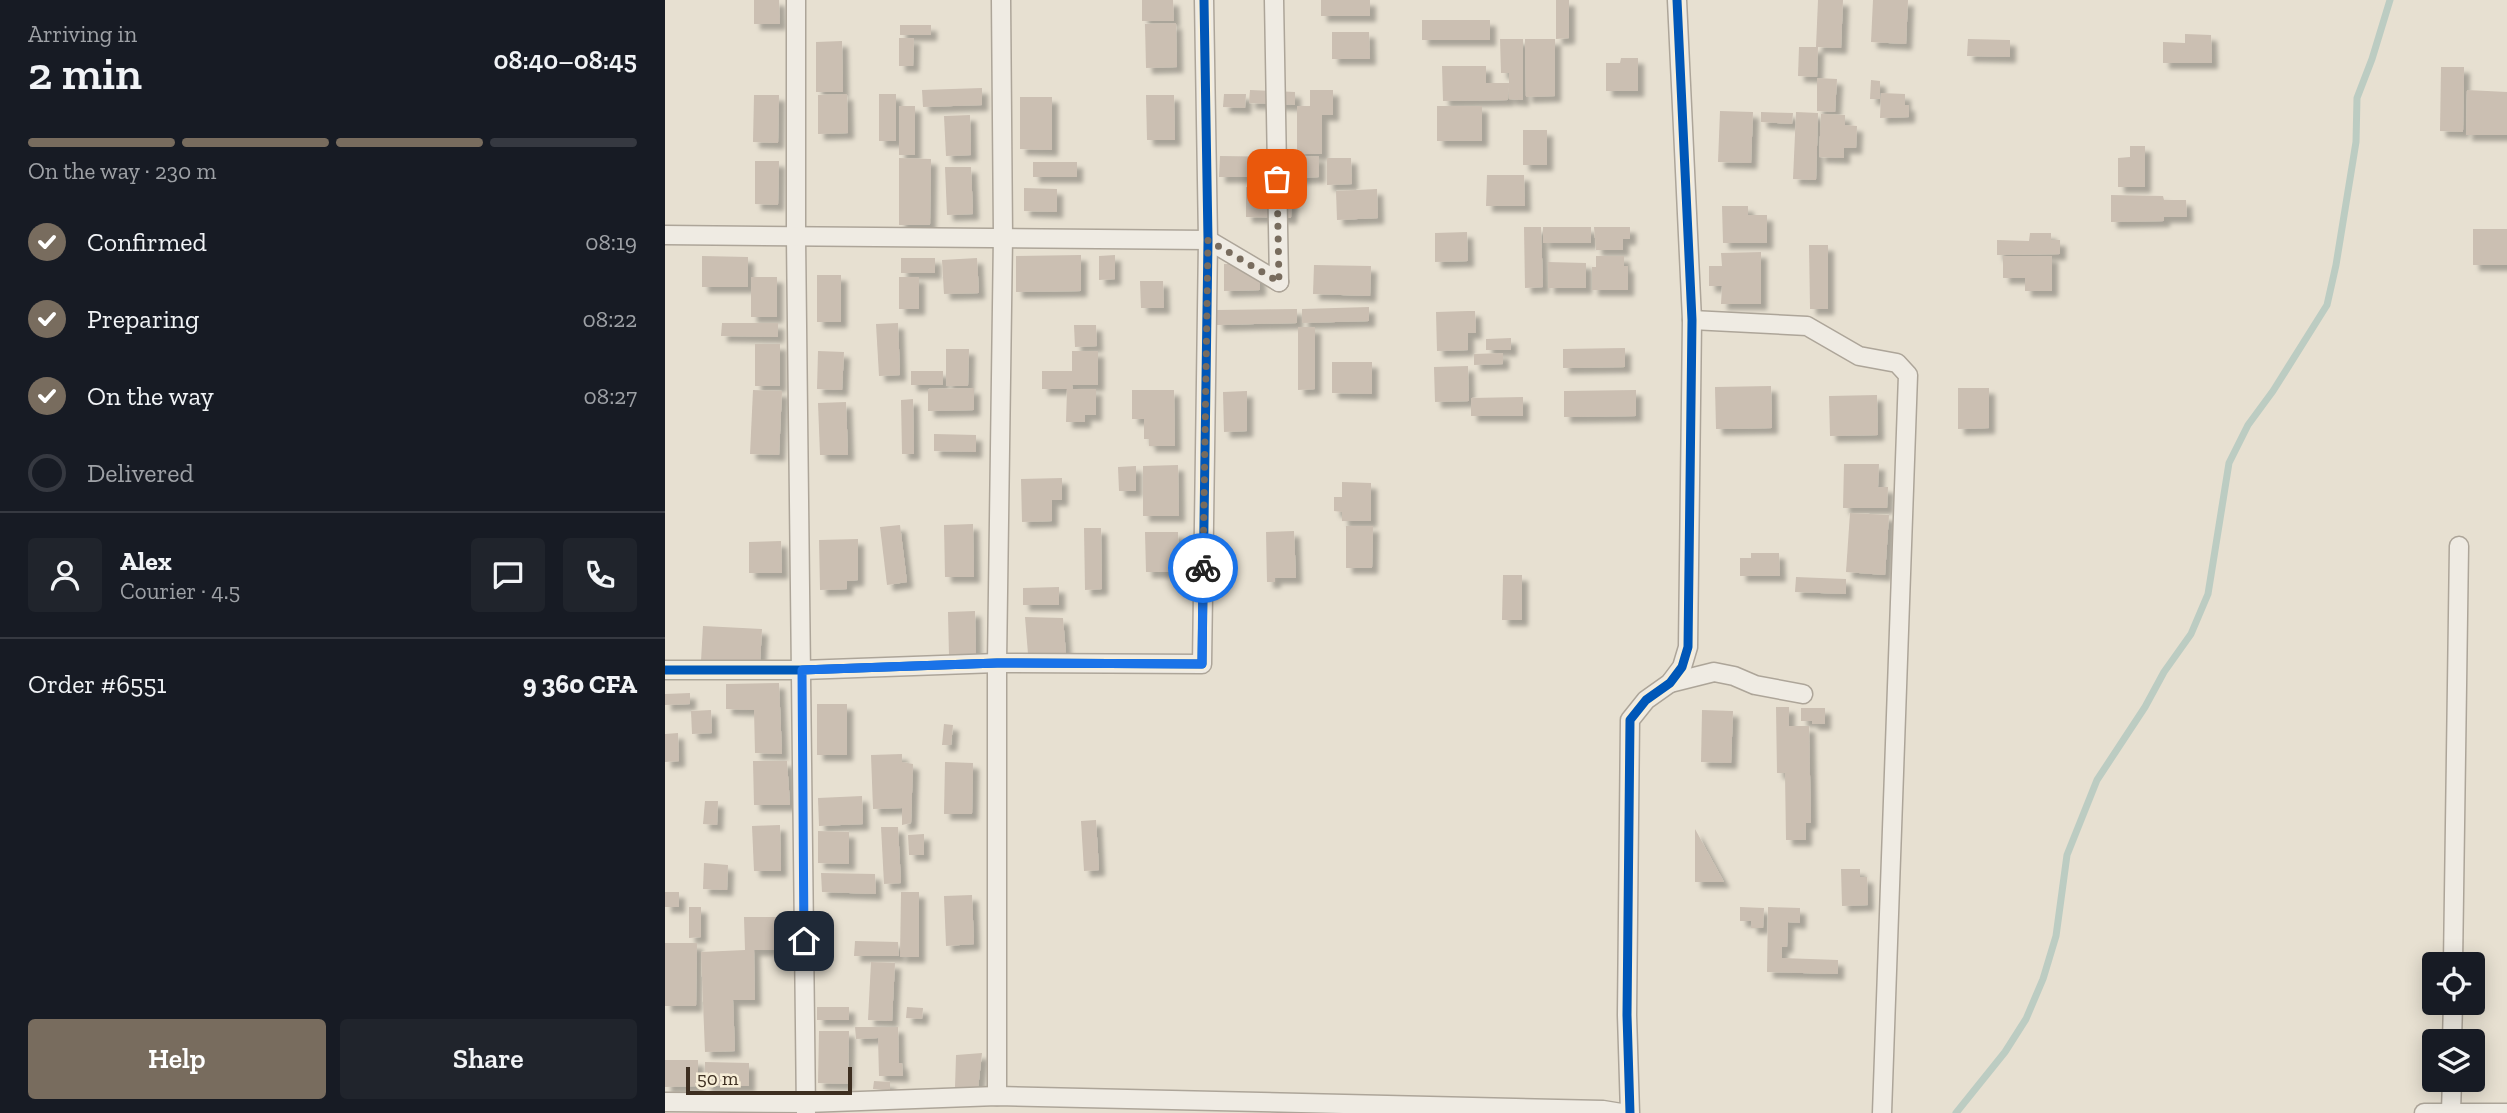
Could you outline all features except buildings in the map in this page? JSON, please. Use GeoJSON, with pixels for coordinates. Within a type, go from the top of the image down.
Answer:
{"type":"FeatureCollection","features":[{"type":"Feature","properties":{"kind":"street"},"geometry":{"type":"LineString","coordinates":[[796,0],[796,237],[806,1108]]}},
{"type":"Feature","properties":{"kind":"street"},"geometry":{"type":"LineString","coordinates":[[997,1096],[997,663],[1003,236],[1001,0]]}},
{"type":"Feature","properties":{"kind":"street"},"geometry":{"type":"LineString","coordinates":[[665,670],[802,670],[997,663],[1202,664],[1208,240],[1204,0]]}},
{"type":"Feature","properties":{"kind":"street"},"geometry":{"type":"LineString","coordinates":[[665,235],[1003,236],[1208,240],[1279,282],[1274,0]]}},
{"type":"Feature","properties":{"kind":"street"},"geometry":{"type":"LineString","coordinates":[[1630,1113],[1627,1015],[1630,720],[1646,700],[1670,683],[1682,667],[1688,647],[1692,320],[1677,0]]}},
{"type":"Feature","properties":{"kind":"street"},"geometry":{"type":"LineString","coordinates":[[1692,320],[1807,326],[1859,356],[1897,363],[1908,375],[1882,1113]]}},
{"type":"Feature","properties":{"kind":"street"},"geometry":{"type":"LineString","coordinates":[[2453,952],[2459,546]]}},
{"type":"Feature","properties":{"kind":"street"},"geometry":{"type":"LineString","coordinates":[[1670,683],[1714,672],[1734,676],[1755,685],[1803,694]]}},
{"type":"Feature","properties":{"kind":"street"},"geometry":{"type":"LineString","coordinates":[[2451,1111],[2452,1092]]}},
{"type":"Feature","properties":{"kind":"street"},"geometry":{"type":"LineString","coordinates":[[665,1102],[806,1108],[997,1096],[1603,1110],[1621,1113]]}},
{"type":"Feature","properties":{"kind":"street"},"geometry":{"type":"LineString","coordinates":[[2424,1113],[2507,1113]]}},
{"type":"Feature","properties":{"kind":"waterway"},"geometry":{"type":"LineString","coordinates":[[1956,1113],[2005,1052],[2026,1019],[2043,979],[2056,936],[2067,855],[2097,780],[2145,707],[2164,672],[2191,634],[2208,594],[2229,463],[2248,425],[2273,391],[2327,305],[2356,142],[2357,98],[2390,0]]}},
{"type":"Feature","properties":{"kind":"cycle path"},"geometry":{"type":"LineString","coordinates":[[665,670],[802,670],[997,663],[1202,664],[1208,240],[1204,0]]}},
{"type":"Feature","properties":{"kind":"cycle path"},"geometry":{"type":"LineString","coordinates":[[1630,1113],[1627,1015],[1630,720],[1646,700],[1670,683],[1682,667],[1688,647],[1692,320],[1677,0]]}},
{"type":"Feature","properties":{"kind":"way so far"},"geometry":{"type":"LineString","coordinates":[[1203,568],[1208,240],[1279,282],[1277,179]]}},
{"type":"Feature","properties":{"kind":"route"},"geometry":{"type":"LineString","coordinates":[[804,941],[802,670],[997,663],[1202,664],[1203,568]]}}]}
